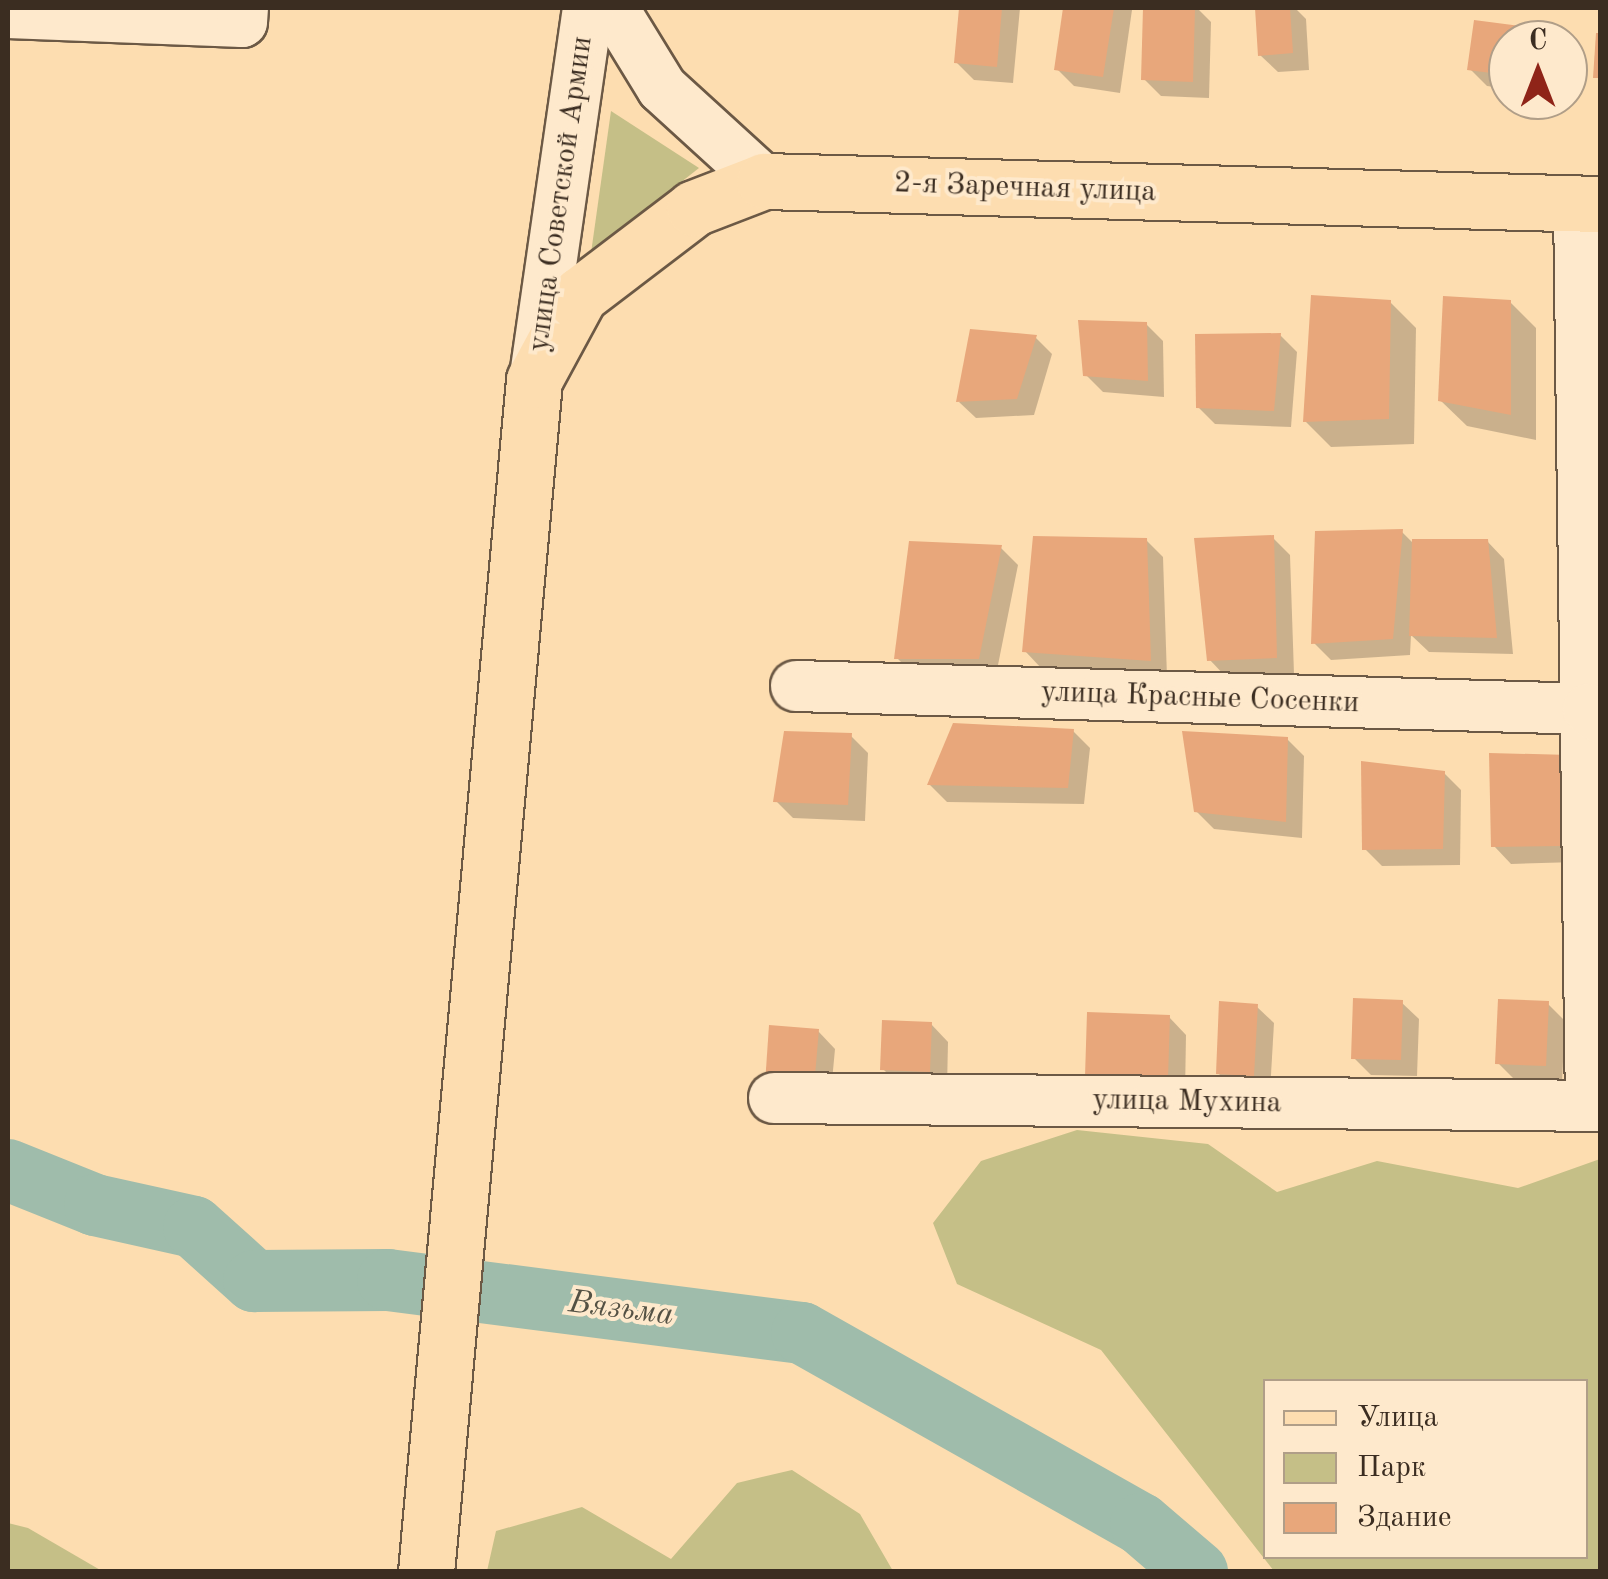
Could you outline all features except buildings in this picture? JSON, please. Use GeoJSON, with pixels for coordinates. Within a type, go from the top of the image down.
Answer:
{"type":"FeatureCollection","features":[{"type":"Feature","properties":{"kind":"main road","name":"2-я Заречная улица"},"geometry":{"type":"LineString","coordinates":[[534,380],[580,294],[634,247],[694,208],[764,181],[1590,204]]}},
{"type":"Feature","properties":{"kind":"main road"},"geometry":{"type":"LineString","coordinates":[[426,1572],[534,380]]}},
{"type":"Feature","properties":{"kind":"street"},"geometry":{"type":"LineString","coordinates":[[8,13],[242,22],[243,8]]}},
{"type":"Feature","properties":{"kind":"street","name":"улица Советской Армии"},"geometry":{"type":"LineString","coordinates":[[534,380],[588,8]]}},
{"type":"Feature","properties":{"kind":"street"},"geometry":{"type":"LineString","coordinates":[[614,8],[662,88],[764,181]]}},
{"type":"Feature","properties":{"kind":"street"},"geometry":{"type":"LineString","coordinates":[[1590,204],[1596,1106]]}},
{"type":"Feature","properties":{"kind":"street","name":"улица Красные Сосенки"},"geometry":{"type":"LineString","coordinates":[[796,686],[1594,714]]}},
{"type":"Feature","properties":{"kind":"street","name":"улица Мухина"},"geometry":{"type":"LineString","coordinates":[[774,1098],[1596,1106]]}},
{"type":"Feature","properties":{"kind":"green space"},"geometry":{"type":"Polygon","coordinates":[[[611,111],[699,168],[591,253],[611,111]]]}},
{"type":"Feature","properties":{"kind":"green space"},"geometry":{"type":"Polygon","coordinates":[[[1077,1130],[1208,1144],[1277,1192],[1377,1161],[1518,1188],[1600,1159],[1600,1571],[1274,1571],[1265,1559],[1588,1559],[1588,1379],[1263,1379],[1263,1557],[1101,1350],[957,1284],[933,1223],[981,1161],[1077,1130]]]}},
{"type":"Feature","properties":{"kind":"green space"},"geometry":{"type":"Polygon","coordinates":[[[792,1470],[860,1514],[893,1571],[487,1571],[496,1531],[582,1507],[671,1559],[737,1483],[792,1470]]]}},
{"type":"Feature","properties":{"kind":"green space"},"geometry":{"type":"Polygon","coordinates":[[[8,1523],[28,1528],[102,1571],[8,1571],[8,1523]]]}},
{"type":"Feature","properties":{"kind":"waterway","name":"Вязьма"},"geometry":{"type":"LineString","coordinates":[[8,1170],[95,1205],[194,1227],[254,1281],[388,1280],[802,1333],[1141,1524],[1197,1572]]}}]}
